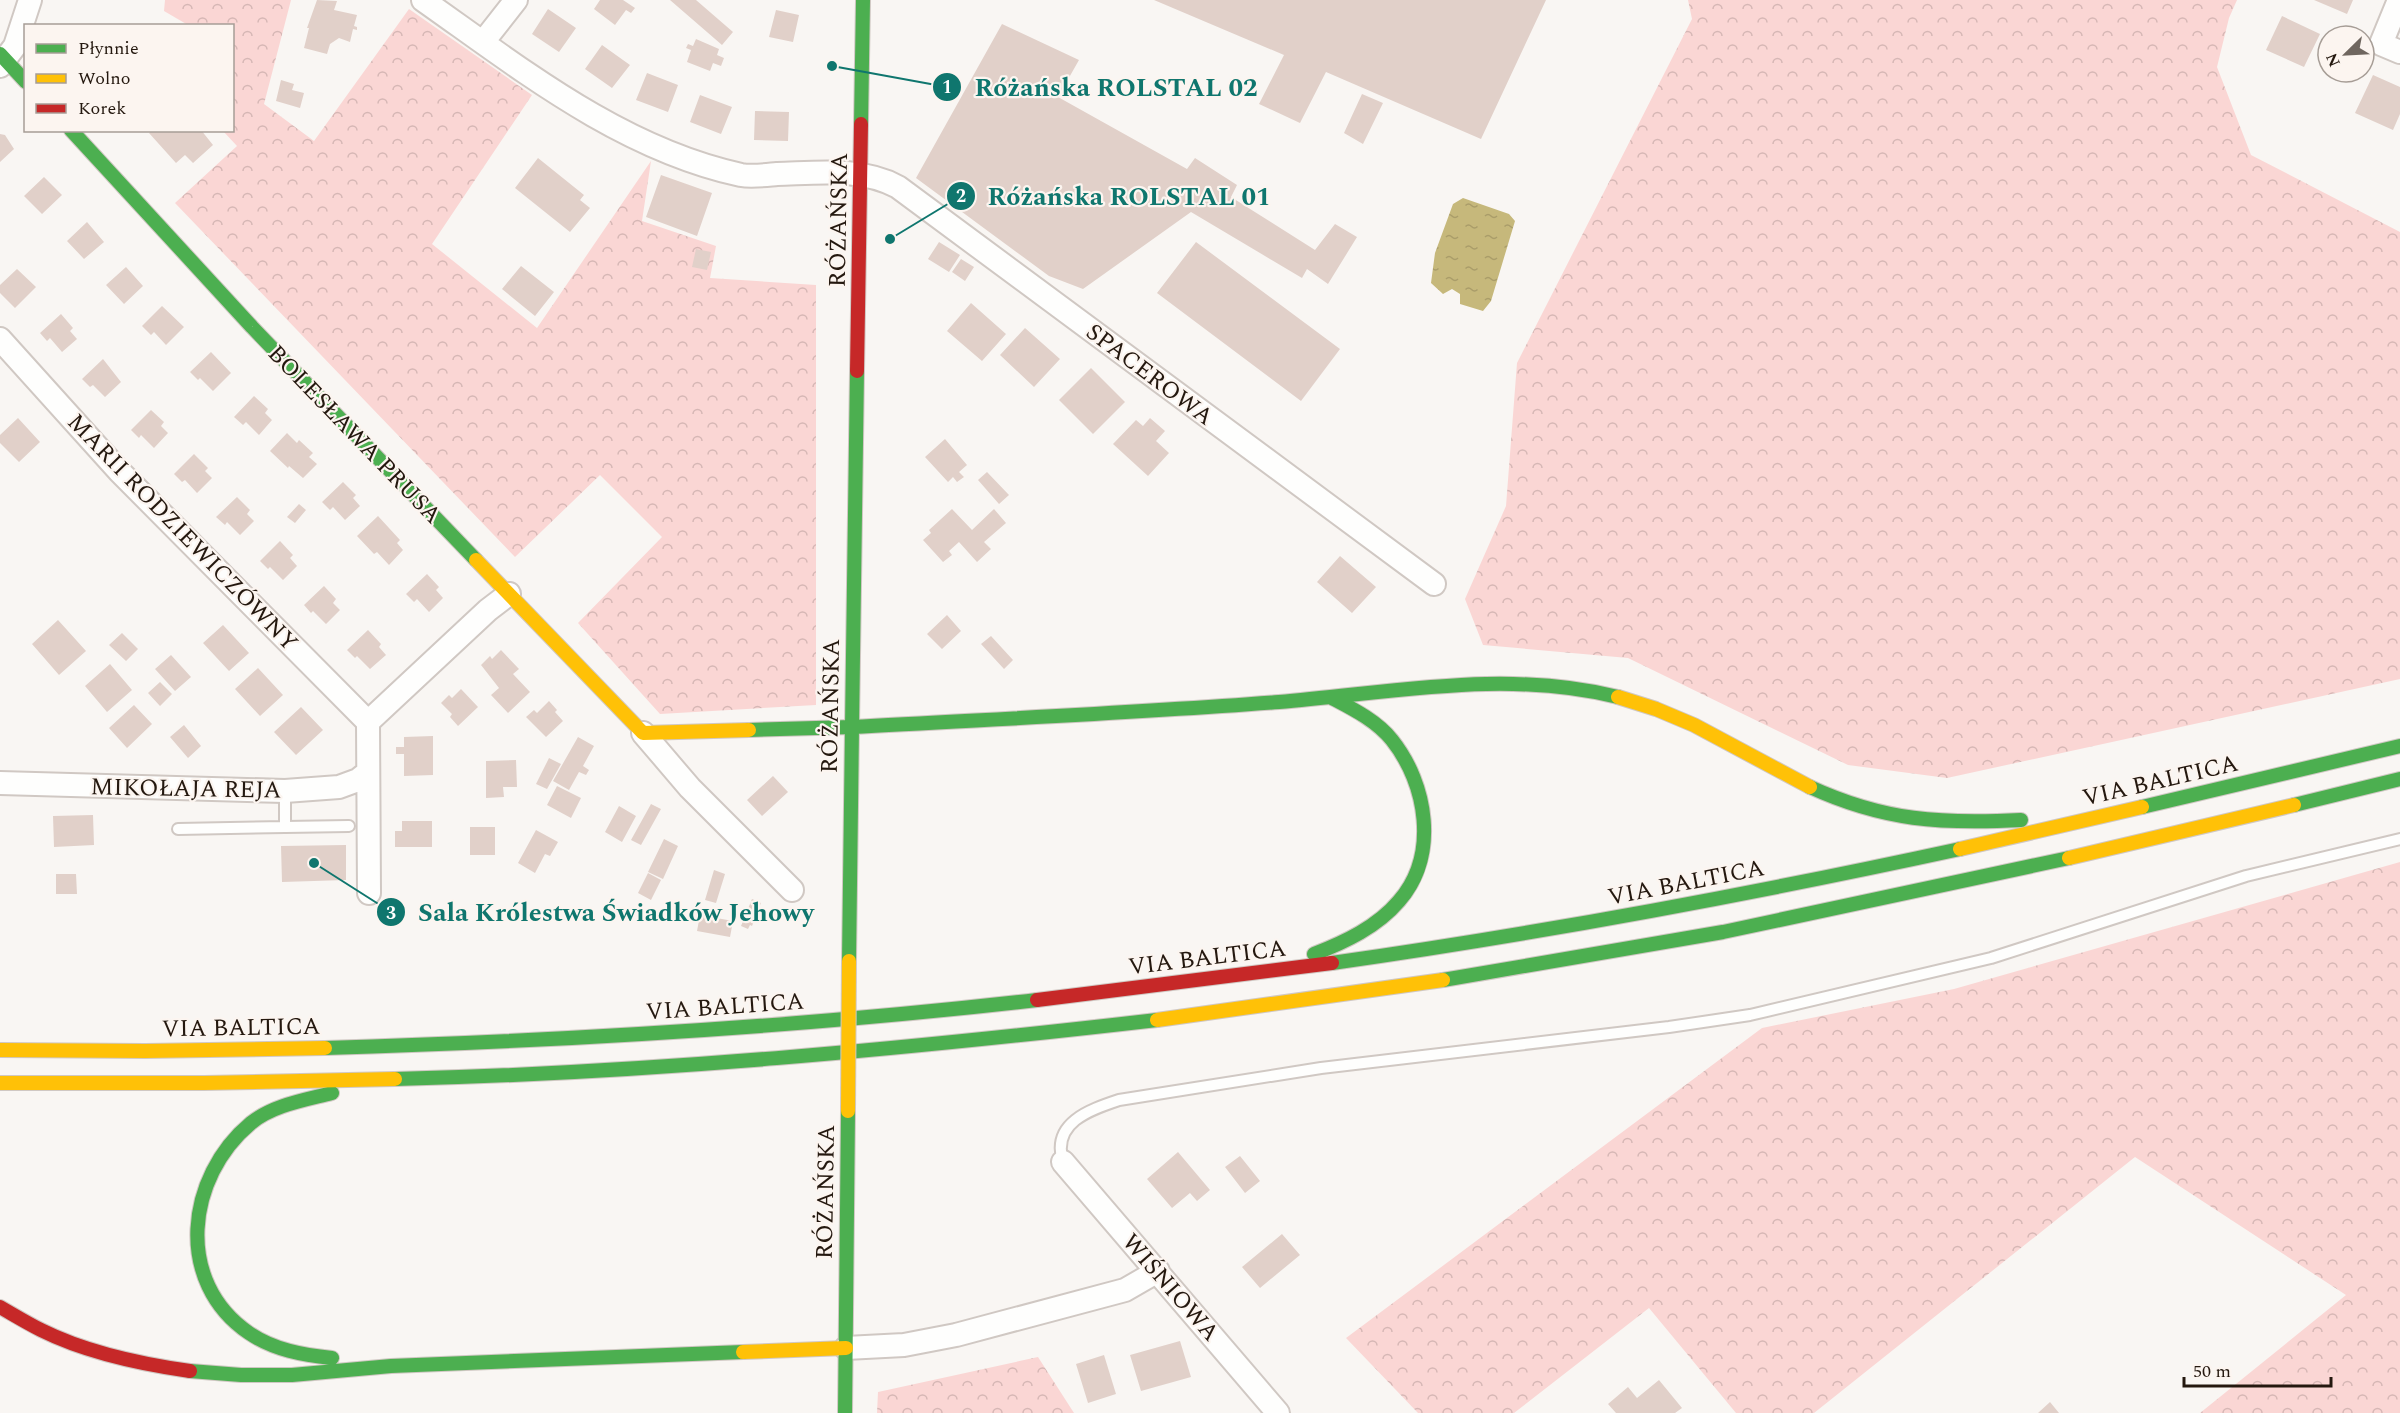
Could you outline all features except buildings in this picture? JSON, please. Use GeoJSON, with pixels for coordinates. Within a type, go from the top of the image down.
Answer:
{"type":"FeatureCollection","features":[{"type":"Feature","properties":{"kind":"main road","name":"RÓŻAŃSKA"},"geometry":{"type":"LineString","coordinates":[[845,1413],[863,0]]}},
{"type":"Feature","properties":{"kind":"main road"},"geometry":{"type":"LineString","coordinates":[[2,60],[24,80]]}},
{"type":"Feature","properties":{"kind":"main road","name":"BOLESŁAWA PRUSA"},"geometry":{"type":"LineString","coordinates":[[72,132],[252,327],[643,733]]}},
{"type":"Feature","properties":{"kind":"main road"},"geometry":{"type":"LineString","coordinates":[[643,733],[852,728],[1332,699],[1491,684],[1548,684],[1611,694],[1682,720],[1798,782],[1829,796],[1898,816],[1945,822],[2104,817]]}},
{"type":"Feature","properties":{"kind":"main road"},"geometry":{"type":"LineString","coordinates":[[1265,973],[1347,941],[1368,929],[1398,904],[1409,888],[1421,858],[1426,833],[1425,815],[1420,795],[1408,767],[1391,739],[1356,710],[1332,699]]}},
{"type":"Feature","properties":{"kind":"main road","name":"VIA BALTICA"},"geometry":{"type":"LineString","coordinates":[[0,1050],[324,1049],[627,1036],[867,1018],[1028,1002],[1265,973],[1514,935],[1688,905],[1845,874],[2104,817],[2400,746]]}},
{"type":"Feature","properties":{"kind":"main road"},"geometry":{"type":"LineString","coordinates":[[0,1083],[234,1084],[392,1079],[644,1067],[837,1053],[1032,1035],[1405,986],[1630,949],[1868,902],[2127,846],[2400,779]]}},
{"type":"Feature","properties":{"kind":"main road"},"geometry":{"type":"LineString","coordinates":[[391,1366],[359,1360],[312,1357],[269,1344],[239,1326],[217,1299],[201,1266],[196,1241],[201,1195],[211,1169],[229,1144],[252,1122],[276,1110],[392,1079]]}},
{"type":"Feature","properties":{"kind":"main road"},"geometry":{"type":"LineString","coordinates":[[0,1307],[20,1321],[90,1351],[147,1365],[181,1370],[260,1374],[351,1372],[391,1366],[846,1348]]}},
{"type":"Feature","properties":{"kind":"street"},"geometry":{"type":"LineString","coordinates":[[2,60],[15,46],[30,0]]}},
{"type":"Feature","properties":{"kind":"street","name":"SPACEROWA"},"geometry":{"type":"LineString","coordinates":[[423,0],[586,112],[676,155],[743,176],[821,173],[861,175],[884,180],[898,187],[1434,584]]}},
{"type":"Feature","properties":{"kind":"street"},"geometry":{"type":"LineString","coordinates":[[483,42],[516,0]]}},
{"type":"Feature","properties":{"kind":"street"},"geometry":{"type":"LineString","coordinates":[[2391,48],[2399,0]]}},
{"type":"Feature","properties":{"kind":"street","name":"MARII RODZIEWICZÓWNY"},"geometry":{"type":"LineString","coordinates":[[0,339],[119,471],[368,722]]}},
{"type":"Feature","properties":{"kind":"street"},"geometry":{"type":"LineString","coordinates":[[369,893],[368,722],[488,610],[509,594]]}},
{"type":"Feature","properties":{"kind":"street","name":"BOLESŁAWA PRUSA"},"geometry":{"type":"LineString","coordinates":[[643,733],[690,788],[792,890]]}},
{"type":"Feature","properties":{"kind":"street","name":"MIKOŁAJA REJA"},"geometry":{"type":"LineString","coordinates":[[0,783],[285,791],[339,788],[368,772]]}},
{"type":"Feature","properties":{"kind":"street","name":"WIŚNIOWA"},"geometry":{"type":"LineString","coordinates":[[1063,1162],[1278,1413]]}},
{"type":"Feature","properties":{"kind":"street"},"geometry":{"type":"LineString","coordinates":[[846,1348],[904,1345],[956,1335],[1125,1290],[1158,1271]]}},
{"type":"Feature","properties":{"kind":"lane"},"geometry":{"type":"LineString","coordinates":[[285,791],[285,827]]}},
{"type":"Feature","properties":{"kind":"lane"},"geometry":{"type":"LineString","coordinates":[[178,829],[349,826]]}},
{"type":"Feature","properties":{"kind":"lane"},"geometry":{"type":"LineString","coordinates":[[1063,1162],[1060,1140],[1070,1124],[1088,1113],[1119,1100],[1321,1068],[1669,1027],[1750,1015],[1991,958],[2246,876],[2400,839]]}},
{"type":"Feature","properties":{"kind":"green space"},"geometry":{"type":"Polygon","coordinates":[[[165,0],[291,0],[264,104],[314,141],[409,9],[532,95],[432,244],[537,328],[651,161],[642,221],[716,246],[710,278],[816,285],[816,705],[660,714],[578,623],[662,537],[600,475],[515,557],[175,203],[237,146],[224,132],[234,132],[234,24],[186,24],[164,11],[165,0]]]}},
{"type":"Feature","properties":{"kind":"green space"},"geometry":{"type":"Polygon","coordinates":[[[1688,0],[2237,0],[2229,18],[2217,67],[2251,155],[2400,232],[2400,679],[1947,778],[1848,765],[1628,658],[1483,645],[1465,599],[1506,506],[1517,363],[1692,19],[1688,0]]]}},
{"type":"Feature","properties":{"kind":"green space"},"geometry":{"type":"Polygon","coordinates":[[[2400,862],[2400,1413],[2200,1413],[2346,1295],[2135,1157],[1814,1413],[1736,1413],[1649,1308],[1514,1413],[1418,1413],[1346,1338],[1762,1028],[1954,989],[2400,862]]]}},
{"type":"Feature","properties":{"kind":"green space"},"geometry":{"type":"Polygon","coordinates":[[[1038,1357],[1074,1413],[877,1413],[878,1392],[1038,1357]]]}},
{"type":"Feature","properties":{"kind":"water"},"geometry":{"type":"Polygon","coordinates":[[[1463,198],[1509,214],[1515,221],[1491,301],[1483,311],[1460,304],[1460,294],[1452,289],[1443,294],[1431,283],[1435,253],[1453,204],[1463,198]]]}},
{"type":"Feature","properties":{"kind":"traffic: fast"},"geometry":{"type":"LineString","coordinates":[[861,124],[863,0]]}},
{"type":"Feature","properties":{"kind":"traffic: fast"},"geometry":{"type":"LineString","coordinates":[[0,54],[24,80]]}},
{"type":"Feature","properties":{"kind":"traffic: fast"},"geometry":{"type":"LineString","coordinates":[[73,132],[252,327],[476,560]]}},
{"type":"Feature","properties":{"kind":"traffic: fast"},"geometry":{"type":"LineString","coordinates":[[749,730],[852,727],[857,371]]}},
{"type":"Feature","properties":{"kind":"traffic: fast"},"geometry":{"type":"LineString","coordinates":[[852,727],[1226,706],[1406,689],[1491,684],[1576,689],[1618,697]]}},
{"type":"Feature","properties":{"kind":"traffic: fast"},"geometry":{"type":"LineString","coordinates":[[1314,954],[1360,933],[1381,919],[1399,901],[1412,883],[1420,863],[1424,841],[1424,820],[1420,798],[1404,758],[1392,740],[1379,727],[1332,698]]}},
{"type":"Feature","properties":{"kind":"traffic: fast"},"geometry":{"type":"LineString","coordinates":[[849,961],[852,727]]}},
{"type":"Feature","properties":{"kind":"traffic: fast"},"geometry":{"type":"LineString","coordinates":[[2142,807],[2400,746]]}},
{"type":"Feature","properties":{"kind":"traffic: fast"},"geometry":{"type":"LineString","coordinates":[[2294,805],[2400,779]]}},
{"type":"Feature","properties":{"kind":"traffic: fast"},"geometry":{"type":"LineString","coordinates":[[1810,787],[1863,807],[1913,818],[1965,821],[2021,820]]}},
{"type":"Feature","properties":{"kind":"traffic: fast"},"geometry":{"type":"LineString","coordinates":[[1332,963],[1647,912],[1960,849]]}},
{"type":"Feature","properties":{"kind":"traffic: fast"},"geometry":{"type":"LineString","coordinates":[[1443,980],[1723,932],[2069,858]]}},
{"type":"Feature","properties":{"kind":"traffic: fast"},"geometry":{"type":"LineString","coordinates":[[325,1048],[682,1032],[860,1018],[1037,1000]]}},
{"type":"Feature","properties":{"kind":"traffic: fast"},"geometry":{"type":"LineString","coordinates":[[395,1079],[586,1071],[776,1058],[967,1041],[1157,1020]]}},
{"type":"Feature","properties":{"kind":"traffic: fast"},"geometry":{"type":"LineString","coordinates":[[332,1093],[279,1107],[269,1112],[251,1123],[229,1145],[213,1171],[202,1200],[198,1229],[200,1258],[209,1286],[225,1312],[249,1333],[268,1344],[300,1353],[332,1358]]}},
{"type":"Feature","properties":{"kind":"traffic: fast"},"geometry":{"type":"LineString","coordinates":[[845,1413],[848,1111]]}},
{"type":"Feature","properties":{"kind":"traffic: fast"},"geometry":{"type":"LineString","coordinates":[[190,1371],[241,1375],[292,1375],[391,1366],[743,1352]]}},
{"type":"Feature","properties":{"kind":"traffic: slow"},"geometry":{"type":"LineString","coordinates":[[476,560],[643,733],[749,730]]}},
{"type":"Feature","properties":{"kind":"traffic: slow"},"geometry":{"type":"LineString","coordinates":[[1618,697],[1656,709],[1694,725],[1810,787]]}},
{"type":"Feature","properties":{"kind":"traffic: slow"},"geometry":{"type":"LineString","coordinates":[[2069,858],[2294,805]]}},
{"type":"Feature","properties":{"kind":"traffic: slow"},"geometry":{"type":"LineString","coordinates":[[1960,849],[2142,807]]}},
{"type":"Feature","properties":{"kind":"traffic: slow"},"geometry":{"type":"LineString","coordinates":[[848,1111],[849,961]]}},
{"type":"Feature","properties":{"kind":"traffic: slow"},"geometry":{"type":"LineString","coordinates":[[1157,1020],[1443,980]]}},
{"type":"Feature","properties":{"kind":"traffic: slow"},"geometry":{"type":"LineString","coordinates":[[0,1050],[145,1051],[325,1048]]}},
{"type":"Feature","properties":{"kind":"traffic: slow"},"geometry":{"type":"LineString","coordinates":[[0,1083],[204,1083],[395,1079]]}},
{"type":"Feature","properties":{"kind":"traffic: slow"},"geometry":{"type":"LineString","coordinates":[[743,1352],[846,1348]]}},
{"type":"Feature","properties":{"kind":"traffic: jam"},"geometry":{"type":"LineString","coordinates":[[857,371],[861,124]]}},
{"type":"Feature","properties":{"kind":"traffic: jam"},"geometry":{"type":"LineString","coordinates":[[1037,1000],[1332,963]]}},
{"type":"Feature","properties":{"kind":"traffic: jam"},"geometry":{"type":"LineString","coordinates":[[0,1307],[41,1330],[77,1345],[133,1361],[190,1371]]}},
{"type":"Feature","properties":{"kind":"place","name":"Różańska ROLSTAL 02"},"geometry":{"type":"Point","coordinates":[832,66]}},
{"type":"Feature","properties":{"kind":"place","name":"Różańska ROLSTAL 01"},"geometry":{"type":"Point","coordinates":[890,239]}},
{"type":"Feature","properties":{"kind":"place","name":"Sala Królestwa Świadków Jehowy"},"geometry":{"type":"Point","coordinates":[314,863]}}]}
